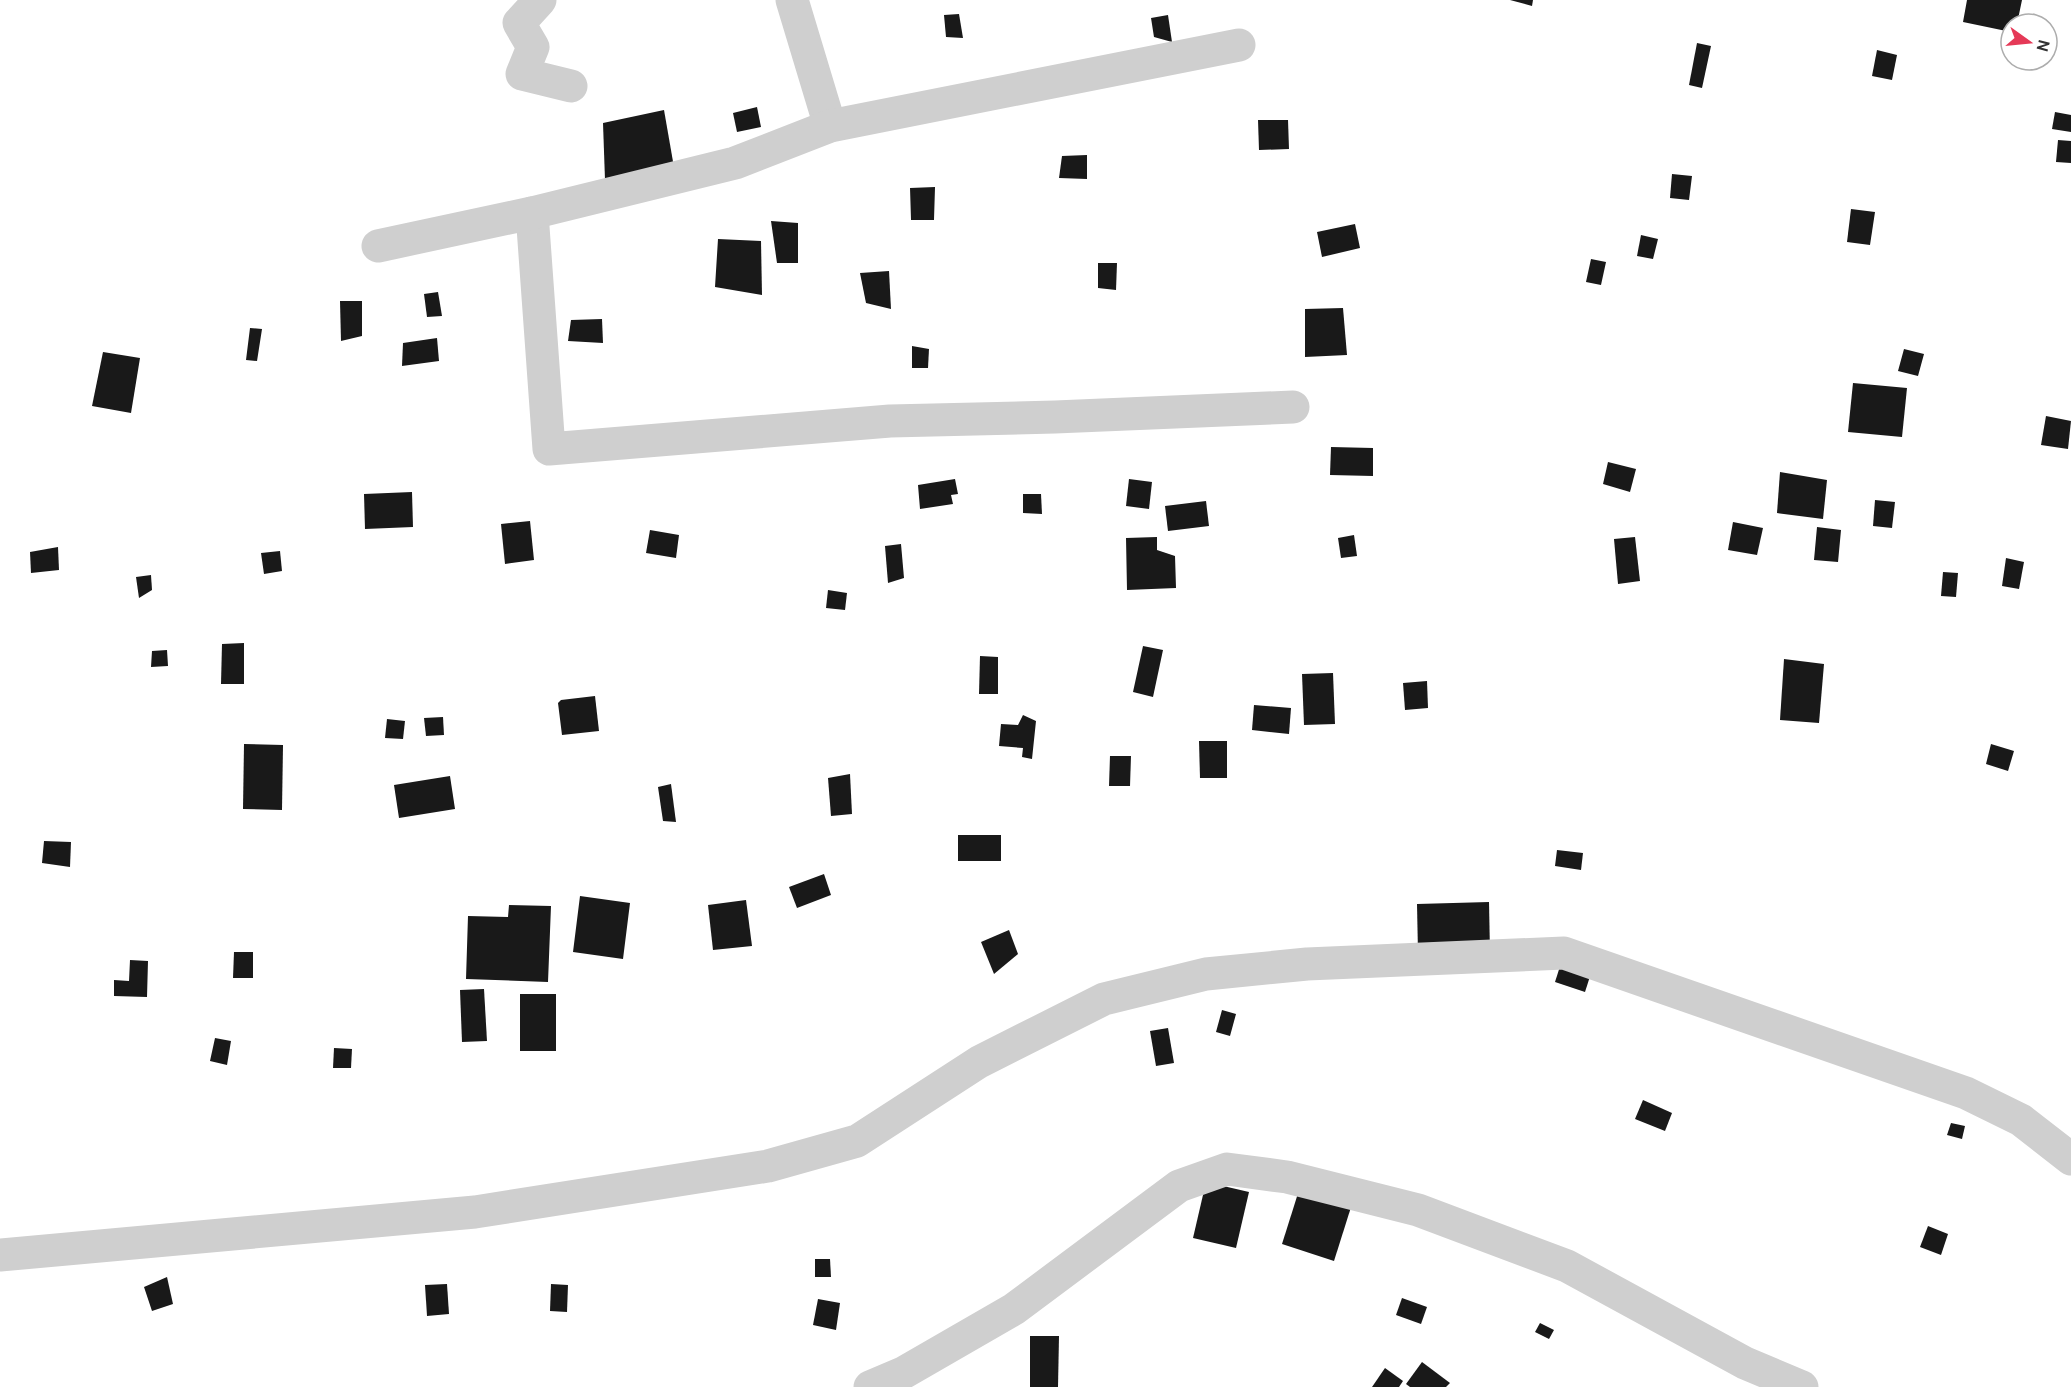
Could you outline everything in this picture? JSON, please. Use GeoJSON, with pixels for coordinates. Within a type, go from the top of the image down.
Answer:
{"type":"FeatureCollection","features":[{"type":"Feature","properties":{"kind":"street"},"geometry":{"type":"LineString","coordinates":[[540,0],[519,23],[533,47],[522,74],[571,87]]}},
{"type":"Feature","properties":{"kind":"street"},"geometry":{"type":"LineString","coordinates":[[792,0],[830,126]]}},
{"type":"Feature","properties":{"kind":"street"},"geometry":{"type":"LineString","coordinates":[[378,246],[532,213],[735,163],[830,126],[1239,45]]}},
{"type":"Feature","properties":{"kind":"street"},"geometry":{"type":"LineString","coordinates":[[532,213],[549,449],[890,421],[1293,407]]}},
{"type":"Feature","properties":{"kind":"street"},"geometry":{"type":"LineString","coordinates":[[0,1255],[475,1212],[768,1166],[857,1141],[979,1062],[1104,999],[1206,974],[1307,964],[1564,953],[1966,1093],[2021,1120],[2071,1159]]}},
{"type":"Feature","properties":{"kind":"street"},"geometry":{"type":"LineString","coordinates":[[870,1387],[903,1373],[1014,1309],[1179,1186],[1227,1169],[1287,1177],[1418,1210],[1567,1266],[1745,1363],[1802,1387]]}},
{"type":"Feature","properties":{"kind":"building"},"geometry":{"type":"Polygon","coordinates":[[[1510,0],[1533,0],[1532,6],[1510,0]]]}},
{"type":"Feature","properties":{"kind":"building"},"geometry":{"type":"Polygon","coordinates":[[[1967,0],[2022,0],[2020,12],[1999,12],[1999,30],[1963,22],[1967,0]]]}},
{"type":"Feature","properties":{"kind":"building"},"geometry":{"type":"Polygon","coordinates":[[[959,14],[963,38],[946,37],[944,15],[959,14]]]}},
{"type":"Feature","properties":{"kind":"building"},"geometry":{"type":"Polygon","coordinates":[[[1168,15],[1172,42],[1154,37],[1151,18],[1168,15]]]}},
{"type":"Feature","properties":{"kind":"building"},"geometry":{"type":"Polygon","coordinates":[[[1697,43],[1711,46],[1702,88],[1689,85],[1697,43]]]}},
{"type":"Feature","properties":{"kind":"building"},"geometry":{"type":"Polygon","coordinates":[[[1877,50],[1897,55],[1892,80],[1872,76],[1877,50]]]}},
{"type":"Feature","properties":{"kind":"building"},"geometry":{"type":"Polygon","coordinates":[[[757,107],[761,127],[737,132],[733,113],[757,107]]]}},
{"type":"Feature","properties":{"kind":"building"},"geometry":{"type":"Polygon","coordinates":[[[664,110],[675,173],[605,180],[603,123],[664,110]]]}},
{"type":"Feature","properties":{"kind":"building"},"geometry":{"type":"Polygon","coordinates":[[[2055,112],[2071,115],[2071,132],[2052,129],[2055,112]]]}},
{"type":"Feature","properties":{"kind":"building"},"geometry":{"type":"Polygon","coordinates":[[[1258,120],[1288,120],[1289,149],[1259,150],[1258,120]]]}},
{"type":"Feature","properties":{"kind":"building"},"geometry":{"type":"Polygon","coordinates":[[[2058,140],[2071,141],[2071,163],[2056,162],[2058,140]]]}},
{"type":"Feature","properties":{"kind":"building"},"geometry":{"type":"Polygon","coordinates":[[[1087,155],[1087,179],[1059,178],[1062,156],[1087,155]]]}},
{"type":"Feature","properties":{"kind":"building"},"geometry":{"type":"Polygon","coordinates":[[[1672,174],[1692,176],[1689,200],[1670,198],[1672,174]]]}},
{"type":"Feature","properties":{"kind":"building"},"geometry":{"type":"Polygon","coordinates":[[[935,187],[934,220],[911,220],[910,188],[935,187]]]}},
{"type":"Feature","properties":{"kind":"building"},"geometry":{"type":"Polygon","coordinates":[[[1851,209],[1875,212],[1870,245],[1847,242],[1851,209]]]}},
{"type":"Feature","properties":{"kind":"building"},"geometry":{"type":"Polygon","coordinates":[[[771,221],[798,223],[798,263],[777,263],[771,221]]]}},
{"type":"Feature","properties":{"kind":"building"},"geometry":{"type":"Polygon","coordinates":[[[1355,224],[1360,248],[1322,257],[1317,232],[1355,224]]]}},
{"type":"Feature","properties":{"kind":"building"},"geometry":{"type":"Polygon","coordinates":[[[1641,235],[1658,239],[1653,259],[1637,256],[1641,235]]]}},
{"type":"Feature","properties":{"kind":"building"},"geometry":{"type":"Polygon","coordinates":[[[718,239],[761,241],[762,295],[715,287],[718,239]]]}},
{"type":"Feature","properties":{"kind":"building"},"geometry":{"type":"Polygon","coordinates":[[[1591,259],[1606,262],[1601,285],[1586,282],[1591,259]]]}},
{"type":"Feature","properties":{"kind":"building"},"geometry":{"type":"Polygon","coordinates":[[[1098,263],[1117,263],[1116,290],[1098,288],[1098,263]]]}},
{"type":"Feature","properties":{"kind":"building"},"geometry":{"type":"Polygon","coordinates":[[[889,271],[891,309],[866,303],[860,273],[889,271]]]}},
{"type":"Feature","properties":{"kind":"building"},"geometry":{"type":"Polygon","coordinates":[[[438,292],[442,316],[427,317],[424,294],[438,292]]]}},
{"type":"Feature","properties":{"kind":"building"},"geometry":{"type":"Polygon","coordinates":[[[340,301],[362,301],[362,336],[341,341],[340,301]]]}},
{"type":"Feature","properties":{"kind":"building"},"geometry":{"type":"Polygon","coordinates":[[[1343,308],[1347,355],[1305,357],[1305,309],[1343,308]]]}},
{"type":"Feature","properties":{"kind":"building"},"geometry":{"type":"Polygon","coordinates":[[[602,319],[603,343],[568,341],[571,320],[602,319]]]}},
{"type":"Feature","properties":{"kind":"building"},"geometry":{"type":"Polygon","coordinates":[[[250,328],[262,329],[257,361],[246,360],[250,328]]]}},
{"type":"Feature","properties":{"kind":"building"},"geometry":{"type":"Polygon","coordinates":[[[437,338],[439,361],[402,366],[403,343],[437,338]]]}},
{"type":"Feature","properties":{"kind":"building"},"geometry":{"type":"Polygon","coordinates":[[[912,346],[929,349],[928,368],[912,368],[912,346]]]}},
{"type":"Feature","properties":{"kind":"building"},"geometry":{"type":"Polygon","coordinates":[[[1904,349],[1924,354],[1918,376],[1898,371],[1904,349]]]}},
{"type":"Feature","properties":{"kind":"building"},"geometry":{"type":"Polygon","coordinates":[[[103,352],[140,358],[131,413],[92,406],[103,352]]]}},
{"type":"Feature","properties":{"kind":"building"},"geometry":{"type":"Polygon","coordinates":[[[1853,383],[1907,388],[1902,437],[1848,432],[1853,383]]]}},
{"type":"Feature","properties":{"kind":"building"},"geometry":{"type":"Polygon","coordinates":[[[2046,416],[2071,421],[2068,449],[2041,445],[2046,416]]]}},
{"type":"Feature","properties":{"kind":"building"},"geometry":{"type":"Polygon","coordinates":[[[1331,447],[1373,448],[1373,476],[1330,475],[1331,447]]]}},
{"type":"Feature","properties":{"kind":"building"},"geometry":{"type":"Polygon","coordinates":[[[1608,462],[1636,469],[1630,492],[1603,484],[1608,462]]]}},
{"type":"Feature","properties":{"kind":"building"},"geometry":{"type":"Polygon","coordinates":[[[1780,472],[1827,480],[1823,519],[1777,513],[1780,472]]]}},
{"type":"Feature","properties":{"kind":"building"},"geometry":{"type":"Polygon","coordinates":[[[955,479],[958,494],[951,495],[953,504],[920,509],[918,485],[955,479]]]}},
{"type":"Feature","properties":{"kind":"building"},"geometry":{"type":"Polygon","coordinates":[[[1129,479],[1152,482],[1149,509],[1126,506],[1129,479]]]}},
{"type":"Feature","properties":{"kind":"building"},"geometry":{"type":"Polygon","coordinates":[[[412,492],[413,527],[365,529],[364,494],[412,492]]]}},
{"type":"Feature","properties":{"kind":"building"},"geometry":{"type":"Polygon","coordinates":[[[1023,494],[1041,494],[1042,514],[1023,513],[1023,494]]]}},
{"type":"Feature","properties":{"kind":"building"},"geometry":{"type":"Polygon","coordinates":[[[1875,500],[1895,502],[1892,528],[1873,526],[1875,500]]]}},
{"type":"Feature","properties":{"kind":"building"},"geometry":{"type":"Polygon","coordinates":[[[1206,501],[1209,526],[1168,531],[1165,506],[1206,501]]]}},
{"type":"Feature","properties":{"kind":"building"},"geometry":{"type":"Polygon","coordinates":[[[530,521],[534,560],[505,564],[501,524],[530,521]]]}},
{"type":"Feature","properties":{"kind":"building"},"geometry":{"type":"Polygon","coordinates":[[[1733,522],[1763,528],[1757,555],[1728,550],[1733,522]]]}},
{"type":"Feature","properties":{"kind":"building"},"geometry":{"type":"Polygon","coordinates":[[[1817,527],[1841,530],[1838,562],[1814,560],[1817,527]]]}},
{"type":"Feature","properties":{"kind":"building"},"geometry":{"type":"Polygon","coordinates":[[[650,530],[679,535],[676,558],[646,553],[650,530]]]}},
{"type":"Feature","properties":{"kind":"building"},"geometry":{"type":"Polygon","coordinates":[[[1354,535],[1357,556],[1341,558],[1338,538],[1354,535]]]}},
{"type":"Feature","properties":{"kind":"building"},"geometry":{"type":"Polygon","coordinates":[[[1157,537],[1157,550],[1175,556],[1176,588],[1127,590],[1126,538],[1157,537]]]}},
{"type":"Feature","properties":{"kind":"building"},"geometry":{"type":"Polygon","coordinates":[[[1635,537],[1640,581],[1618,584],[1614,539],[1635,537]]]}},
{"type":"Feature","properties":{"kind":"building"},"geometry":{"type":"Polygon","coordinates":[[[901,544],[904,578],[888,583],[885,546],[901,544]]]}},
{"type":"Feature","properties":{"kind":"building"},"geometry":{"type":"Polygon","coordinates":[[[58,547],[59,570],[31,573],[30,552],[58,547]]]}},
{"type":"Feature","properties":{"kind":"building"},"geometry":{"type":"Polygon","coordinates":[[[280,551],[282,571],[264,574],[261,553],[280,551]]]}},
{"type":"Feature","properties":{"kind":"building"},"geometry":{"type":"Polygon","coordinates":[[[2006,558],[2024,562],[2019,589],[2002,586],[2006,558]]]}},
{"type":"Feature","properties":{"kind":"building"},"geometry":{"type":"Polygon","coordinates":[[[1943,572],[1958,573],[1956,597],[1941,596],[1943,572]]]}},
{"type":"Feature","properties":{"kind":"building"},"geometry":{"type":"Polygon","coordinates":[[[151,575],[152,590],[139,598],[136,577],[151,575]]]}},
{"type":"Feature","properties":{"kind":"building"},"geometry":{"type":"Polygon","coordinates":[[[828,590],[847,593],[845,610],[826,608],[828,590]]]}},
{"type":"Feature","properties":{"kind":"building"},"geometry":{"type":"Polygon","coordinates":[[[244,643],[244,684],[221,684],[222,644],[244,643]]]}},
{"type":"Feature","properties":{"kind":"building"},"geometry":{"type":"Polygon","coordinates":[[[1143,646],[1163,650],[1153,697],[1133,692],[1143,646]]]}},
{"type":"Feature","properties":{"kind":"building"},"geometry":{"type":"Polygon","coordinates":[[[167,650],[168,666],[151,667],[152,651],[167,650]]]}},
{"type":"Feature","properties":{"kind":"building"},"geometry":{"type":"Polygon","coordinates":[[[980,656],[998,657],[998,694],[979,694],[980,656]]]}},
{"type":"Feature","properties":{"kind":"building"},"geometry":{"type":"Polygon","coordinates":[[[1784,659],[1824,664],[1819,723],[1780,720],[1784,659]]]}},
{"type":"Feature","properties":{"kind":"building"},"geometry":{"type":"Polygon","coordinates":[[[1333,673],[1335,724],[1304,725],[1302,674],[1333,673]]]}},
{"type":"Feature","properties":{"kind":"building"},"geometry":{"type":"Polygon","coordinates":[[[1427,681],[1428,708],[1405,710],[1403,683],[1427,681]]]}},
{"type":"Feature","properties":{"kind":"building"},"geometry":{"type":"Polygon","coordinates":[[[595,696],[599,731],[562,735],[558,703],[561,700],[595,696]]]}},
{"type":"Feature","properties":{"kind":"building"},"geometry":{"type":"Polygon","coordinates":[[[1254,705],[1291,708],[1289,734],[1252,730],[1254,705]]]}},
{"type":"Feature","properties":{"kind":"building"},"geometry":{"type":"Polygon","coordinates":[[[1023,715],[1036,721],[1032,759],[1022,757],[1023,748],[999,746],[1001,724],[1018,725],[1023,715]]]}},
{"type":"Feature","properties":{"kind":"building"},"geometry":{"type":"Polygon","coordinates":[[[443,717],[444,735],[426,736],[424,718],[443,717]]]}},
{"type":"Feature","properties":{"kind":"building"},"geometry":{"type":"Polygon","coordinates":[[[387,719],[405,721],[403,739],[385,738],[387,719]]]}},
{"type":"Feature","properties":{"kind":"building"},"geometry":{"type":"Polygon","coordinates":[[[1199,741],[1227,741],[1227,778],[1200,778],[1199,741]]]}},
{"type":"Feature","properties":{"kind":"building"},"geometry":{"type":"Polygon","coordinates":[[[244,744],[283,745],[282,810],[243,809],[244,744]]]}},
{"type":"Feature","properties":{"kind":"building"},"geometry":{"type":"Polygon","coordinates":[[[1991,744],[2014,751],[2008,771],[1986,764],[1991,744]]]}},
{"type":"Feature","properties":{"kind":"building"},"geometry":{"type":"Polygon","coordinates":[[[1110,756],[1131,756],[1130,786],[1109,786],[1110,756]]]}},
{"type":"Feature","properties":{"kind":"building"},"geometry":{"type":"Polygon","coordinates":[[[850,774],[852,814],[831,816],[828,778],[850,774]]]}},
{"type":"Feature","properties":{"kind":"building"},"geometry":{"type":"Polygon","coordinates":[[[450,776],[455,809],[399,818],[394,785],[450,776]]]}},
{"type":"Feature","properties":{"kind":"building"},"geometry":{"type":"Polygon","coordinates":[[[671,784],[676,822],[663,821],[658,787],[671,784]]]}},
{"type":"Feature","properties":{"kind":"building"},"geometry":{"type":"Polygon","coordinates":[[[958,835],[1001,835],[1001,861],[958,861],[958,835]]]}},
{"type":"Feature","properties":{"kind":"building"},"geometry":{"type":"Polygon","coordinates":[[[44,841],[71,842],[70,867],[42,863],[44,841]]]}},
{"type":"Feature","properties":{"kind":"building"},"geometry":{"type":"Polygon","coordinates":[[[1557,850],[1583,853],[1581,870],[1555,866],[1557,850]]]}},
{"type":"Feature","properties":{"kind":"building"},"geometry":{"type":"Polygon","coordinates":[[[824,874],[831,895],[797,908],[789,887],[824,874]]]}},
{"type":"Feature","properties":{"kind":"building"},"geometry":{"type":"Polygon","coordinates":[[[580,896],[630,903],[623,959],[573,952],[580,896]]]}},
{"type":"Feature","properties":{"kind":"building"},"geometry":{"type":"Polygon","coordinates":[[[746,900],[752,946],[713,950],[708,905],[746,900]]]}},
{"type":"Feature","properties":{"kind":"building"},"geometry":{"type":"Polygon","coordinates":[[[1489,902],[1490,953],[1418,954],[1417,904],[1489,902]]]}},
{"type":"Feature","properties":{"kind":"building"},"geometry":{"type":"Polygon","coordinates":[[[509,905],[551,906],[548,982],[466,979],[468,916],[508,917],[509,905]]]}},
{"type":"Feature","properties":{"kind":"building"},"geometry":{"type":"Polygon","coordinates":[[[1009,930],[1018,954],[994,974],[981,942],[1009,930]]]}},
{"type":"Feature","properties":{"kind":"building"},"geometry":{"type":"Polygon","coordinates":[[[234,952],[253,952],[253,978],[233,978],[234,952]]]}},
{"type":"Feature","properties":{"kind":"building"},"geometry":{"type":"Polygon","coordinates":[[[1563,957],[1593,967],[1585,992],[1555,982],[1563,957]]]}},
{"type":"Feature","properties":{"kind":"building"},"geometry":{"type":"Polygon","coordinates":[[[130,960],[148,961],[147,997],[114,996],[114,980],[129,981],[130,960]]]}},
{"type":"Feature","properties":{"kind":"building"},"geometry":{"type":"Polygon","coordinates":[[[484,989],[487,1041],[462,1042],[460,990],[484,989]]]}},
{"type":"Feature","properties":{"kind":"building"},"geometry":{"type":"Polygon","coordinates":[[[520,994],[556,994],[556,1051],[520,1051],[520,994]]]}},
{"type":"Feature","properties":{"kind":"building"},"geometry":{"type":"Polygon","coordinates":[[[1222,1010],[1236,1014],[1230,1036],[1216,1032],[1222,1010]]]}},
{"type":"Feature","properties":{"kind":"building"},"geometry":{"type":"Polygon","coordinates":[[[1168,1028],[1174,1063],[1156,1066],[1150,1031],[1168,1028]]]}},
{"type":"Feature","properties":{"kind":"building"},"geometry":{"type":"Polygon","coordinates":[[[215,1038],[231,1041],[227,1065],[210,1061],[215,1038]]]}},
{"type":"Feature","properties":{"kind":"building"},"geometry":{"type":"Polygon","coordinates":[[[334,1048],[352,1049],[351,1068],[333,1068],[334,1048]]]}},
{"type":"Feature","properties":{"kind":"building"},"geometry":{"type":"Polygon","coordinates":[[[1643,1100],[1672,1113],[1665,1131],[1635,1119],[1643,1100]]]}},
{"type":"Feature","properties":{"kind":"building"},"geometry":{"type":"Polygon","coordinates":[[[1951,1123],[1965,1126],[1962,1139],[1947,1135],[1951,1123]]]}},
{"type":"Feature","properties":{"kind":"building"},"geometry":{"type":"Polygon","coordinates":[[[1206,1182],[1249,1192],[1236,1248],[1193,1238],[1206,1182]]]}},
{"type":"Feature","properties":{"kind":"building"},"geometry":{"type":"Polygon","coordinates":[[[1300,1187],[1352,1204],[1334,1261],[1282,1244],[1300,1187]]]}},
{"type":"Feature","properties":{"kind":"building"},"geometry":{"type":"Polygon","coordinates":[[[1928,1226],[1948,1234],[1941,1255],[1920,1247],[1928,1226]]]}},
{"type":"Feature","properties":{"kind":"building"},"geometry":{"type":"Polygon","coordinates":[[[815,1259],[830,1259],[831,1277],[815,1277],[815,1259]]]}},
{"type":"Feature","properties":{"kind":"building"},"geometry":{"type":"Polygon","coordinates":[[[167,1277],[173,1304],[152,1311],[144,1287],[167,1277]]]}},
{"type":"Feature","properties":{"kind":"building"},"geometry":{"type":"Polygon","coordinates":[[[447,1284],[449,1314],[427,1316],[425,1285],[447,1284]]]}},
{"type":"Feature","properties":{"kind":"building"},"geometry":{"type":"Polygon","coordinates":[[[551,1284],[568,1285],[567,1312],[550,1311],[551,1284]]]}},
{"type":"Feature","properties":{"kind":"building"},"geometry":{"type":"Polygon","coordinates":[[[1402,1298],[1427,1307],[1421,1324],[1396,1315],[1402,1298]]]}},
{"type":"Feature","properties":{"kind":"building"},"geometry":{"type":"Polygon","coordinates":[[[818,1299],[840,1303],[836,1330],[813,1325],[818,1299]]]}},
{"type":"Feature","properties":{"kind":"building"},"geometry":{"type":"Polygon","coordinates":[[[1540,1323],[1554,1330],[1549,1339],[1535,1332],[1540,1323]]]}},
{"type":"Feature","properties":{"kind":"building"},"geometry":{"type":"Polygon","coordinates":[[[1030,1336],[1059,1336],[1058,1387],[1030,1387],[1030,1336]]]}},
{"type":"Feature","properties":{"kind":"building"},"geometry":{"type":"Polygon","coordinates":[[[1422,1362],[1450,1383],[1446,1387],[1410,1387],[1406,1384],[1422,1362]]]}},
{"type":"Feature","properties":{"kind":"building"},"geometry":{"type":"Polygon","coordinates":[[[1385,1368],[1403,1381],[1399,1387],[1372,1387],[1385,1368]]]}}]}
